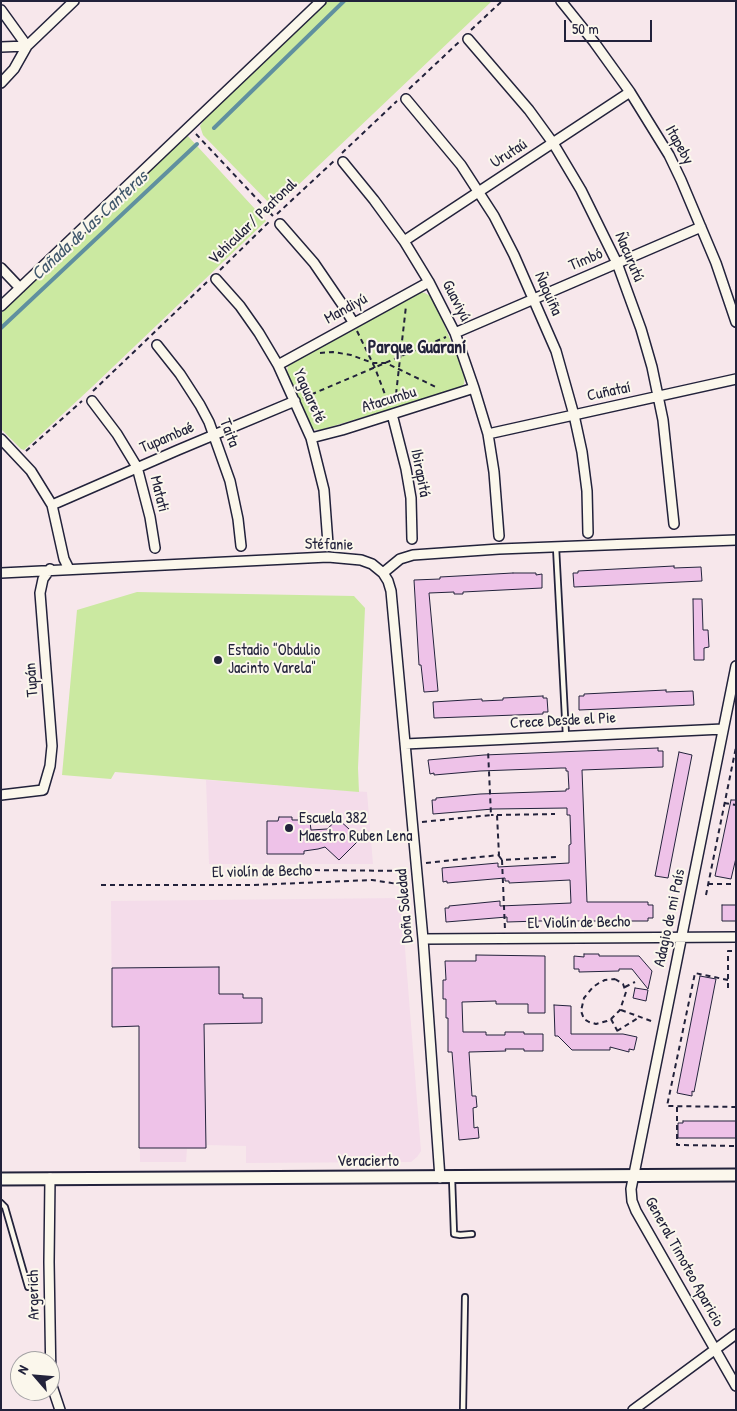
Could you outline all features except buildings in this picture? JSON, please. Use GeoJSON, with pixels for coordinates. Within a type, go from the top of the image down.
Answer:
{"type":"FeatureCollection","features":[{"type":"Feature","properties":{"kind":"street"},"geometry":{"type":"LineString","coordinates":[[1,83],[14,69],[27,46],[74,1]]}},
{"type":"Feature","properties":{"kind":"street"},"geometry":{"type":"LineString","coordinates":[[1,306],[321,1]]}},
{"type":"Feature","properties":{"kind":"street","name":"Itapeby"},"geometry":{"type":"LineString","coordinates":[[560,1],[594,42],[630,92],[669,155],[685,188],[716,263],[736,322]]}},
{"type":"Feature","properties":{"kind":"street"},"geometry":{"type":"LineString","coordinates":[[1,10],[27,46]]}},
{"type":"Feature","properties":{"kind":"street","name":"Ñacurutú"},"geometry":{"type":"LineString","coordinates":[[468,35],[529,110],[553,143],[581,190],[617,263],[641,329],[652,367],[669,462],[674,524]]}},
{"type":"Feature","properties":{"kind":"street"},"geometry":{"type":"LineString","coordinates":[[1,47],[27,46]]}},
{"type":"Feature","properties":{"kind":"street","name":"Urutaú"},"geometry":{"type":"LineString","coordinates":[[404,241],[630,92]]}},
{"type":"Feature","properties":{"kind":"street","name":"Ñaquiña"},"geometry":{"type":"LineString","coordinates":[[404,97],[461,165],[494,216],[514,255],[556,351],[574,415],[587,491],[588,533]]}},
{"type":"Feature","properties":{"kind":"street","name":"Guaviyú"},"geometry":{"type":"LineString","coordinates":[[343,162],[404,241],[429,282],[455,333],[488,434],[495,482],[499,536]]}},
{"type":"Feature","properties":{"kind":"street"},"geometry":{"type":"LineString","coordinates":[[277,220],[314,263],[353,322]]}},
{"type":"Feature","properties":{"kind":"street","name":"Timbó"},"geometry":{"type":"LineString","coordinates":[[455,333],[701,227]]}},
{"type":"Feature","properties":{"kind":"street"},"geometry":{"type":"LineString","coordinates":[[1,268],[20,288]]}},
{"type":"Feature","properties":{"kind":"street","name":"Yaguareté"},"geometry":{"type":"LineString","coordinates":[[218,275],[259,333],[278,364],[311,438],[324,490],[328,544]]}},
{"type":"Feature","properties":{"kind":"street","name":"Mandiyú"},"geometry":{"type":"LineString","coordinates":[[278,364],[429,282]]}},
{"type":"Feature","properties":{"kind":"street","name":"Taita"},"geometry":{"type":"LineString","coordinates":[[157,344],[193,393],[215,435],[235,500],[241,546]]}},
{"type":"Feature","properties":{"kind":"street","name":"Cuñataí"},"geometry":{"type":"LineString","coordinates":[[488,434],[736,379]]}},
{"type":"Feature","properties":{"kind":"street","name":"Atacumbu"},"geometry":{"type":"LineString","coordinates":[[311,438],[474,388]]}},
{"type":"Feature","properties":{"kind":"street","name":"Matati"},"geometry":{"type":"LineString","coordinates":[[92,401],[117,434],[137,468],[150,517],[155,548]]}},
{"type":"Feature","properties":{"kind":"street","name":"Tupambaé"},"geometry":{"type":"LineString","coordinates":[[52,505],[295,401]]}},
{"type":"Feature","properties":{"kind":"street","name":"Ibirapitá"},"geometry":{"type":"LineString","coordinates":[[392,414],[411,498],[412,539]]}},
{"type":"Feature","properties":{"kind":"street"},"geometry":{"type":"LineString","coordinates":[[1,439],[31,471],[52,505],[64,558],[69,569]]}},
{"type":"Feature","properties":{"kind":"street"},"geometry":{"type":"LineString","coordinates":[[383,573],[400,559],[413,555],[736,540]]}},
{"type":"Feature","properties":{"kind":"street","name":"Stéfanie"},"geometry":{"type":"LineString","coordinates":[[1,573],[50,569],[328,557],[361,560],[372,564],[383,573]]}},
{"type":"Feature","properties":{"kind":"street","name":"Tupán"},"geometry":{"type":"LineString","coordinates":[[1,795],[43,790],[50,766],[52,746],[40,593],[43,579],[50,569]]}},
{"type":"Feature","properties":{"kind":"street","name":"Doña Soledad"},"geometry":{"type":"LineString","coordinates":[[383,573],[391,591],[446,1178]]}},
{"type":"Feature","properties":{"kind":"street","name":"Adagio de mi País"},"geometry":{"type":"LineString","coordinates":[[633,1176],[736,666]]}},
{"type":"Feature","properties":{"kind":"street","name":"Crece Desde el Pie"},"geometry":{"type":"LineString","coordinates":[[405,744],[723,729]]}},
{"type":"Feature","properties":{"kind":"street","name":"El Violín de Becho"},"geometry":{"type":"LineString","coordinates":[[423,939],[736,937]]}},
{"type":"Feature","properties":{"kind":"street","name":"Veracierto"},"geometry":{"type":"LineString","coordinates":[[1,1179],[736,1175]]}},
{"type":"Feature","properties":{"kind":"street","name":"General Timoteo Aparicio"},"geometry":{"type":"LineString","coordinates":[[633,1176],[632,1201],[636,1211],[736,1386]]}},
{"type":"Feature","properties":{"kind":"street","name":"Argerich"},"geometry":{"type":"LineString","coordinates":[[50,1178],[51,1383],[60,1410]]}},
{"type":"Feature","properties":{"kind":"street"},"geometry":{"type":"LineString","coordinates":[[633,1410],[736,1334]]}},
{"type":"Feature","properties":{"kind":"lane"},"geometry":{"type":"LineString","coordinates":[[556,547],[566,736]]}},
{"type":"Feature","properties":{"kind":"lane"},"geometry":{"type":"LineString","coordinates":[[446,1178],[454,1234],[460,1236],[472,1234]]}},
{"type":"Feature","properties":{"kind":"lane"},"geometry":{"type":"LineString","coordinates":[[1,1203],[4,1207],[28,1287]]}},
{"type":"Feature","properties":{"kind":"lane"},"geometry":{"type":"LineString","coordinates":[[463,1410],[465,1297]]}},
{"type":"Feature","properties":{"kind":"path"},"geometry":{"type":"LineString","coordinates":[[410,88],[502,1]]}},
{"type":"Feature","properties":{"kind":"path","name":"Vehicular/ Peatonal"},"geometry":{"type":"LineString","coordinates":[[218,275],[404,97]]}},
{"type":"Feature","properties":{"kind":"path"},"geometry":{"type":"LineString","coordinates":[[190,126],[277,220]]}},
{"type":"Feature","properties":{"kind":"path","name":"Vehicular/ Peatonal"},"geometry":{"type":"LineString","coordinates":[[19,458],[88,396],[206,282]]}},
{"type":"Feature","properties":{"kind":"path"},"geometry":{"type":"LineString","coordinates":[[392,414],[406,309],[413,290]]}},
{"type":"Feature","properties":{"kind":"path"},"geometry":{"type":"LineString","coordinates":[[353,322],[376,368],[392,414]]}},
{"type":"Feature","properties":{"kind":"path"},"geometry":{"type":"LineString","coordinates":[[295,401],[455,333]]}},
{"type":"Feature","properties":{"kind":"path"},"geometry":{"type":"LineString","coordinates":[[307,348],[321,354],[333,352],[352,355],[373,363],[386,363],[436,388],[442,388]]}},
{"type":"Feature","properties":{"kind":"path"},"geometry":{"type":"LineString","coordinates":[[488,740],[491,816]]}},
{"type":"Feature","properties":{"kind":"path"},"geometry":{"type":"LineString","coordinates":[[706,896],[736,747]]}},
{"type":"Feature","properties":{"kind":"path"},"geometry":{"type":"LineString","coordinates":[[724,803],[736,805]]}},
{"type":"Feature","properties":{"kind":"path"},"geometry":{"type":"LineString","coordinates":[[412,823],[497,815],[555,814]]}},
{"type":"Feature","properties":{"kind":"path"},"geometry":{"type":"LineString","coordinates":[[497,815],[499,855],[502,860],[505,939]]}},
{"type":"Feature","properties":{"kind":"path"},"geometry":{"type":"LineString","coordinates":[[306,870],[417,868],[499,855]]}},
{"type":"Feature","properties":{"kind":"path"},"geometry":{"type":"LineString","coordinates":[[502,860],[557,857]]}},
{"type":"Feature","properties":{"kind":"path","name":"El violín de Becho"},"geometry":{"type":"LineString","coordinates":[[101,885],[251,885],[372,880],[404,885],[419,896]]}},
{"type":"Feature","properties":{"kind":"path"},"geometry":{"type":"LineString","coordinates":[[708,884],[736,884]]}},
{"type":"Feature","properties":{"kind":"path"},"geometry":{"type":"LineString","coordinates":[[728,988],[728,951],[736,951]]}},
{"type":"Feature","properties":{"kind":"path"},"geometry":{"type":"LineString","coordinates":[[728,980],[694,973],[667,1106],[736,1107]]}},
{"type":"Feature","properties":{"kind":"path"},"geometry":{"type":"LineString","coordinates":[[605,980],[619,980],[625,987],[626,998],[620,1010],[611,1019],[596,1024],[584,1019],[581,1011],[584,998],[593,987],[605,980]]}},
{"type":"Feature","properties":{"kind":"path"},"geometry":{"type":"LineString","coordinates":[[625,987],[635,982]]}},
{"type":"Feature","properties":{"kind":"path"},"geometry":{"type":"LineString","coordinates":[[620,1010],[638,1018],[664,1024]]}},
{"type":"Feature","properties":{"kind":"path"},"geometry":{"type":"LineString","coordinates":[[611,1019],[618,1032],[638,1018]]}},
{"type":"Feature","properties":{"kind":"path"},"geometry":{"type":"LineString","coordinates":[[677,1107],[677,1145],[736,1146]]}},
{"type":"Feature","properties":{"kind":"shaded area","name":"Escuela 382 Maestro Ruben Lena"},"geometry":{"type":"Polygon","coordinates":[[[206,780],[367,792],[373,864],[209,864],[206,780]]]}},
{"type":"Feature","properties":{"kind":"shaded area"},"geometry":{"type":"Polygon","coordinates":[[[401,898],[421,1151],[417,1157],[411,1162],[246,1163],[246,1146],[207,1145],[207,1149],[187,1149],[186,1162],[140,1162],[139,1027],[112,1027],[111,901],[401,898]]]}},
{"type":"Feature","properties":{"kind":"green space"},"geometry":{"type":"Polygon","coordinates":[[[326,1],[492,1],[274,208],[203,135],[200,126],[206,117],[326,1]]]}},
{"type":"Feature","properties":{"kind":"green space"},"geometry":{"type":"Polygon","coordinates":[[[187,135],[266,221],[92,387],[24,450],[21,449],[1,429],[1,310],[187,135]]]}},
{"type":"Feature","properties":{"kind":"green space"},"geometry":{"type":"Polygon","coordinates":[[[420,292],[433,298],[465,375],[464,384],[461,388],[320,430],[312,429],[287,374],[288,363],[420,292]]]}},
{"type":"Feature","properties":{"kind":"green space","name":"Estadio \"Obdulio Jacinto Varela\""},"geometry":{"type":"Polygon","coordinates":[[[137,592],[354,596],[365,608],[358,768],[359,792],[115,772],[111,779],[62,775],[77,610],[137,592]]]}},
{"type":"Feature","properties":{"kind":"waterway","name":"Cañada de las Canteras"},"geometry":{"type":"LineString","coordinates":[[214,128],[344,1]]}},
{"type":"Feature","properties":{"kind":"waterway","name":"Cañada de las Canteras"},"geometry":{"type":"LineString","coordinates":[[1,328],[197,144]]}},
{"type":"Feature","properties":{"kind":"place","name":"Estadio \"Obdulio Jacinto Varela\""},"geometry":{"type":"Point","coordinates":[218,660]}},
{"type":"Feature","properties":{"kind":"place","name":"Escuela 382 Maestro Ruben Lena"},"geometry":{"type":"Point","coordinates":[289,828]}},
{"type":"Feature","properties":{"kind":"district","name":"Parque Guaraní"},"geometry":{"type":"Point","coordinates":[417,348]}}]}
